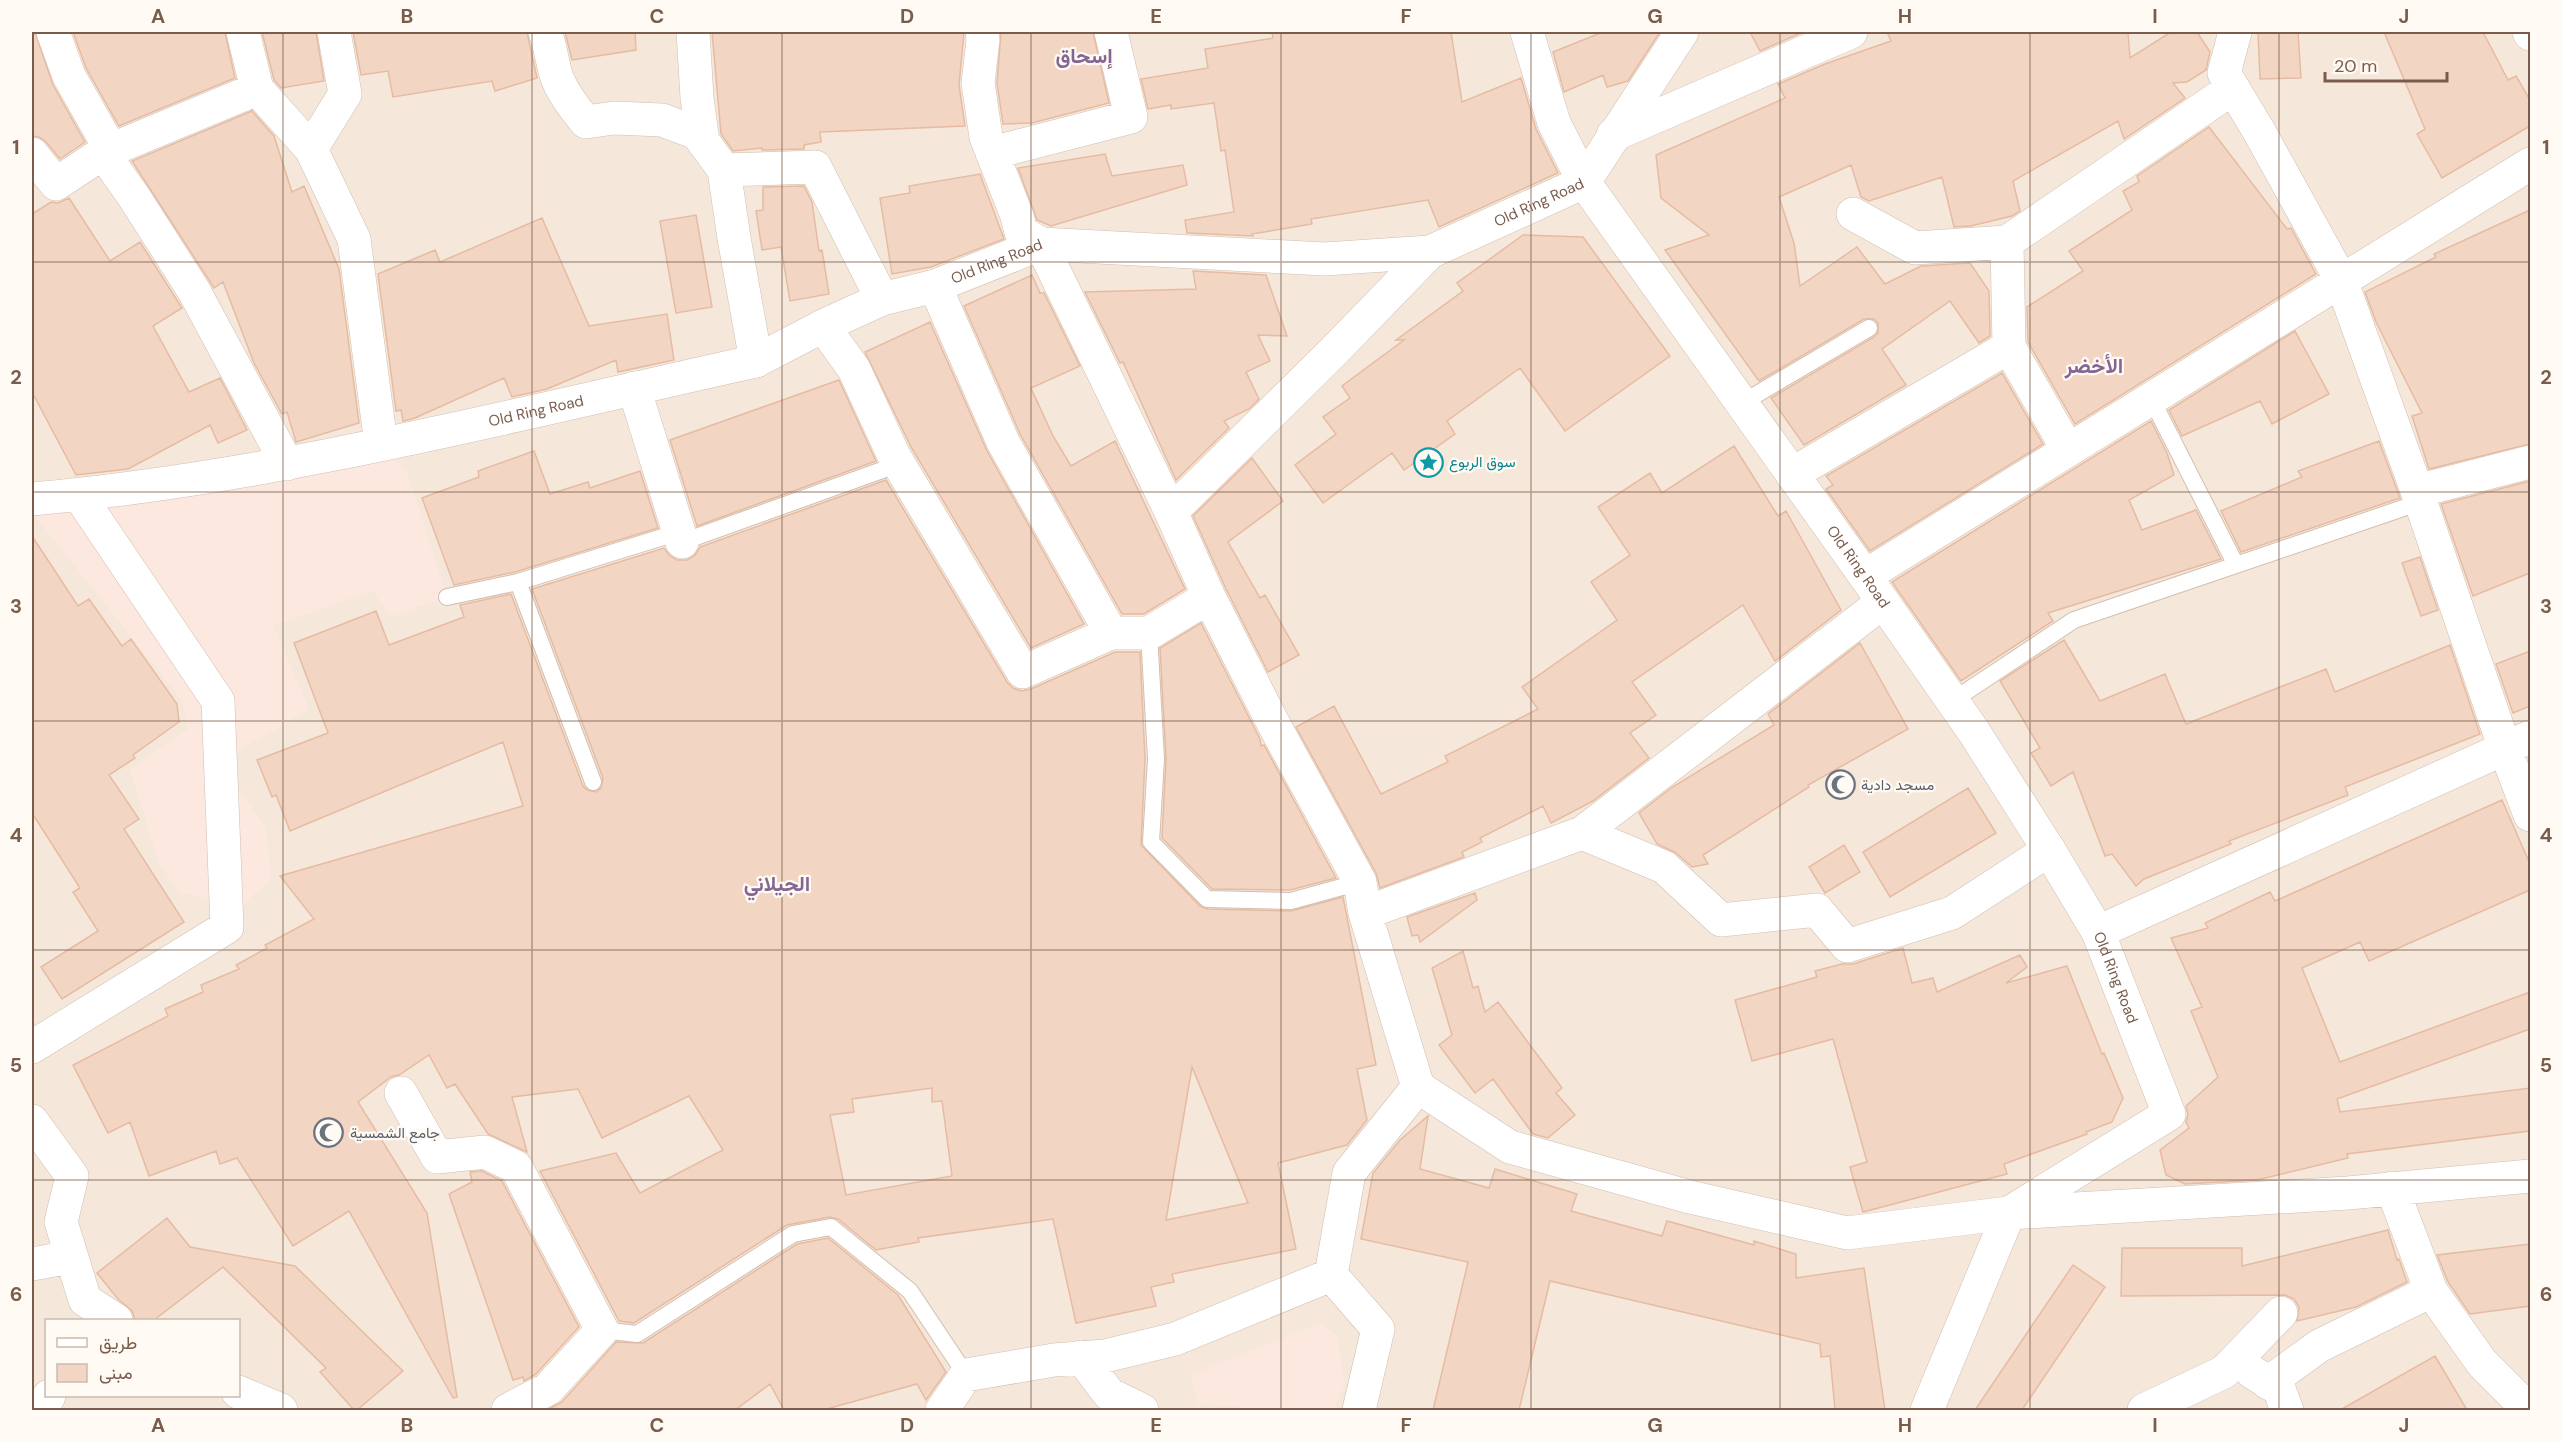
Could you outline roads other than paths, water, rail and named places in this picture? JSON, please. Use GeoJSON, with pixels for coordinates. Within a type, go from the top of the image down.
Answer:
{"type":"FeatureCollection","features":[{"type":"Feature","properties":{"kind":"street"},"geometry":{"type":"LineString","coordinates":[[53,32],[69,76],[107,152],[194,291],[287,464]]}},
{"type":"Feature","properties":{"kind":"street"},"geometry":{"type":"LineString","coordinates":[[243,32],[257,89],[311,149],[354,239],[381,444]]}},
{"type":"Feature","properties":{"kind":"street"},"geometry":{"type":"LineString","coordinates":[[311,149],[345,94],[334,32]]}},
{"type":"Feature","properties":{"kind":"street"},"geometry":{"type":"LineString","coordinates":[[545,32],[552,51],[556,76],[567,99],[586,122],[614,118],[662,120],[696,133],[724,170],[756,361]]}},
{"type":"Feature","properties":{"kind":"street"},"geometry":{"type":"LineString","coordinates":[[693,32],[697,99],[703,142]]}},
{"type":"Feature","properties":{"kind":"street"},"geometry":{"type":"LineString","coordinates":[[982,32],[978,83],[986,137],[1021,232],[1041,244],[1171,512],[1209,597],[1273,723],[1359,882],[1365,913],[1418,1087],[1510,1147],[1690,1197],[1847,1233],[2009,1213],[2392,1188],[2530,1176]]}},
{"type":"Feature","properties":{"kind":"street"},"geometry":{"type":"LineString","coordinates":[[992,153],[1131,117],[1111,32]]}},
{"type":"Feature","properties":{"kind":"street"},"geometry":{"type":"LineString","coordinates":[[1527,32],[1554,123],[1584,182]]}},
{"type":"Feature","properties":{"kind":"street"},"geometry":{"type":"LineString","coordinates":[[1584,182],[1682,32]]}},
{"type":"Feature","properties":{"kind":"street"},"geometry":{"type":"LineString","coordinates":[[1613,135],[1851,32]]}},
{"type":"Feature","properties":{"kind":"street"},"geometry":{"type":"LineString","coordinates":[[2235,32],[2224,74],[2260,133],[2341,280],[2419,496],[2518,743],[2530,814]]}},
{"type":"Feature","properties":{"kind":"street"},"geometry":{"type":"LineString","coordinates":[[1853,214],[1915,248],[2007,242],[2233,88]]}},
{"type":"Feature","properties":{"kind":"street"},"geometry":{"type":"LineString","coordinates":[[32,154],[57,184],[107,152],[257,89]]}},
{"type":"Feature","properties":{"kind":"street"},"geometry":{"type":"LineString","coordinates":[[1365,913],[1582,833],[1874,589],[2068,450],[2530,164]]}},
{"type":"Feature","properties":{"kind":"street"},"geometry":{"type":"LineString","coordinates":[[724,170],[815,167],[882,299]]}},
{"type":"Feature","properties":{"kind":"street","name":"Old Ring Road"},"geometry":{"type":"LineString","coordinates":[[32,500],[287,464],[756,361],[823,326],[882,299],[935,286],[1041,244],[1324,259],[1430,252],[1584,182],[1952,700],[2049,850],[2098,932],[2169,1114],[2009,1213]]}},
{"type":"Feature","properties":{"kind":"street"},"geometry":{"type":"LineString","coordinates":[[2007,242],[2009,347],[2068,450]]}},
{"type":"Feature","properties":{"kind":"street"},"geometry":{"type":"LineString","coordinates":[[1171,512],[1336,349],[1430,252]]}},
{"type":"Feature","properties":{"kind":"street"},"geometry":{"type":"LineString","coordinates":[[935,286],[1003,442],[1111,633]]}},
{"type":"Feature","properties":{"kind":"street"},"geometry":{"type":"LineString","coordinates":[[823,326],[854,369],[899,464],[1023,672],[1111,633],[1149,633],[1209,597]]}},
{"type":"Feature","properties":{"kind":"street"},"geometry":{"type":"LineString","coordinates":[[1792,474],[2009,347]]}},
{"type":"Feature","properties":{"kind":"street"},"geometry":{"type":"LineString","coordinates":[[634,388],[681,537]]}},
{"type":"Feature","properties":{"kind":"street"},"geometry":{"type":"LineString","coordinates":[[2419,496],[2530,462]]}},
{"type":"Feature","properties":{"kind":"street"},"geometry":{"type":"LineString","coordinates":[[32,1047],[227,927],[218,702],[79,495]]}},
{"type":"Feature","properties":{"kind":"street"},"geometry":{"type":"LineString","coordinates":[[2098,932],[2518,743]]}},
{"type":"Feature","properties":{"kind":"street"},"geometry":{"type":"LineString","coordinates":[[1582,833],[1664,867],[1721,920],[1817,910],[1848,946],[1952,912],[2049,850]]}},
{"type":"Feature","properties":{"kind":"street"},"geometry":{"type":"LineString","coordinates":[[1331,1275],[1349,1173],[1418,1087]]}},
{"type":"Feature","properties":{"kind":"street"},"geometry":{"type":"LineString","coordinates":[[400,1093],[437,1157],[485,1152],[516,1167],[602,1330],[548,1389],[508,1410]]}},
{"type":"Feature","properties":{"kind":"street"},"geometry":{"type":"LineString","coordinates":[[32,1121],[72,1176],[61,1222],[83,1310],[113,1319]]}},
{"type":"Feature","properties":{"kind":"street"},"geometry":{"type":"LineString","coordinates":[[2392,1188],[2431,1291],[2482,1363],[2529,1410]]}},
{"type":"Feature","properties":{"kind":"street"},"geometry":{"type":"LineString","coordinates":[[1928,1410],[2009,1213]]}},
{"type":"Feature","properties":{"kind":"street"},"geometry":{"type":"LineString","coordinates":[[32,1264],[71,1257]]}},
{"type":"Feature","properties":{"kind":"street"},"geometry":{"type":"LineString","coordinates":[[942,1410],[966,1375],[1081,1357],[1105,1356],[1174,1339],[1331,1275]]}},
{"type":"Feature","properties":{"kind":"street"},"geometry":{"type":"LineString","coordinates":[[1331,1275],[1378,1329],[1359,1410]]}},
{"type":"Feature","properties":{"kind":"street"},"geometry":{"type":"LineString","coordinates":[[2268,1383],[2319,1346],[2431,1291]]}},
{"type":"Feature","properties":{"kind":"street"},"geometry":{"type":"LineString","coordinates":[[2144,1410],[2224,1372],[2281,1313]]}},
{"type":"Feature","properties":{"kind":"street"},"geometry":{"type":"LineString","coordinates":[[1081,1357],[1109,1394],[1134,1409]]}},
{"type":"Feature","properties":{"kind":"street"},"geometry":{"type":"LineString","coordinates":[[2232,1363],[2247,1369],[2279,1389],[2287,1410]]}},
{"type":"Feature","properties":{"kind":"street"},"geometry":{"type":"LineString","coordinates":[[240,1393],[281,1410]]}},
{"type":"Feature","properties":{"kind":"lane"},"geometry":{"type":"LineString","coordinates":[[1742,403],[1869,328]]}},
{"type":"Feature","properties":{"kind":"lane"},"geometry":{"type":"LineString","coordinates":[[2151,398],[2236,565]]}},
{"type":"Feature","properties":{"kind":"lane"},"geometry":{"type":"LineString","coordinates":[[447,597],[518,582],[681,537],[899,464]]}},
{"type":"Feature","properties":{"kind":"lane"},"geometry":{"type":"LineString","coordinates":[[1952,700],[2074,620],[2236,565],[2419,496]]}},
{"type":"Feature","properties":{"kind":"lane"},"geometry":{"type":"LineString","coordinates":[[518,582],[593,782]]}},
{"type":"Feature","properties":{"kind":"lane"},"geometry":{"type":"LineString","coordinates":[[1149,633],[1156,759],[1151,842],[1207,899],[1291,902],[1359,882]]}},
{"type":"Feature","properties":{"kind":"lane"},"geometry":{"type":"LineString","coordinates":[[602,1330],[637,1334],[793,1234],[831,1227],[910,1291],[966,1375]]}},
{"type":"Feature","properties":{"kind":"place","name":"سوق الربوع"},"geometry":{"type":"Point","coordinates":[1428,462]}},
{"type":"Feature","properties":{"kind":"place","name":"مسجد دادية"},"geometry":{"type":"Point","coordinates":[1840,785]}},
{"type":"Feature","properties":{"kind":"place","name":"جامع الشمسية"},"geometry":{"type":"Point","coordinates":[329,1133]}},
{"type":"Feature","properties":{"kind":"district","name":"إسحاق"},"geometry":{"type":"Point","coordinates":[1084,56]}},
{"type":"Feature","properties":{"kind":"district","name":"الأخضر"},"geometry":{"type":"Point","coordinates":[2094,366]}},
{"type":"Feature","properties":{"kind":"district","name":"الجيلاني"},"geometry":{"type":"Point","coordinates":[777,884]}}]}
